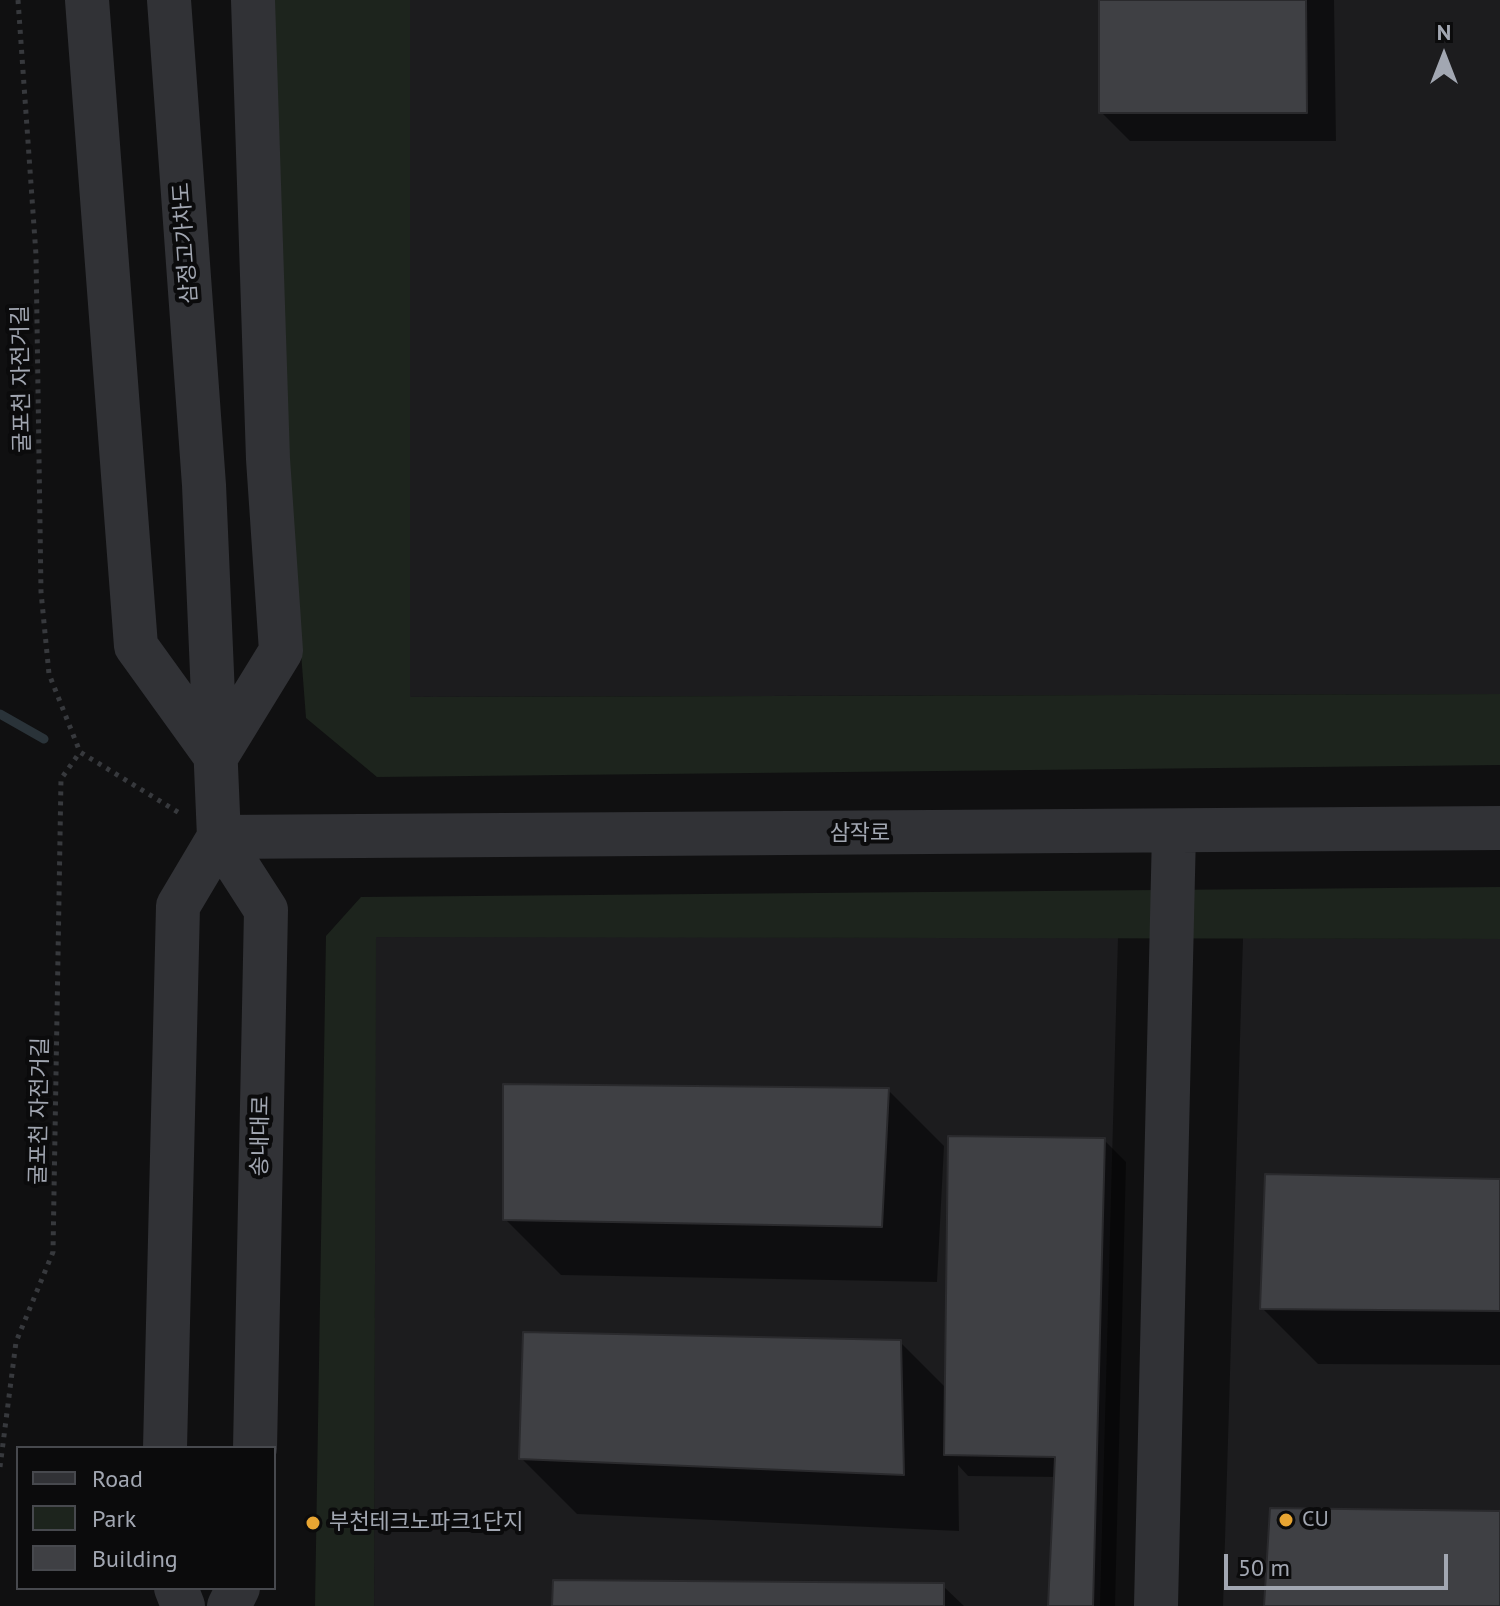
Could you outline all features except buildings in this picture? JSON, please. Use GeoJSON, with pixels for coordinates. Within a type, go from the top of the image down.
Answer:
{"type":"FeatureCollection","features":[{"type":"Feature","properties":{"kind":"street"},"geometry":{"type":"LineString","coordinates":[[87,0],[136,646],[216,757],[219,837],[178,906],[165,1446]]}},
{"type":"Feature","properties":{"kind":"street","name":"삼정고가차도"},"geometry":{"type":"LineString","coordinates":[[169,0],[204,485],[216,757]]}},
{"type":"Feature","properties":{"kind":"street"},"geometry":{"type":"LineString","coordinates":[[216,757],[281,651],[268,459],[253,0]]}},
{"type":"Feature","properties":{"kind":"street","name":"삼작로"},"geometry":{"type":"LineString","coordinates":[[219,837],[1500,828]]}},
{"type":"Feature","properties":{"kind":"street"},"geometry":{"type":"LineString","coordinates":[[1156,1606],[1174,832]]}},
{"type":"Feature","properties":{"kind":"street","name":"송내대로"},"geometry":{"type":"LineString","coordinates":[[219,837],[266,910],[255,1446]]}},
{"type":"Feature","properties":{"kind":"path","name":"굴포천 자전거길"},"geometry":{"type":"LineString","coordinates":[[0,1467],[16,1342],[53,1252],[61,779],[80,752],[49,674],[41,592],[36,255],[18,0]]}},
{"type":"Feature","properties":{"kind":"path"},"geometry":{"type":"LineString","coordinates":[[80,752],[219,837]]}},
{"type":"Feature","properties":{"kind":"shaded area"},"geometry":{"type":"Polygon","coordinates":[[[410,0],[1500,0],[1500,694],[410,697],[410,0]]]}},
{"type":"Feature","properties":{"kind":"shaded area"},"geometry":{"type":"Polygon","coordinates":[[[375,936],[1118,938],[1100,1606],[374,1606],[375,936]]]}},
{"type":"Feature","properties":{"kind":"shaded area"},"geometry":{"type":"Polygon","coordinates":[[[1243,938],[1500,939],[1500,1606],[1223,1606],[1243,938]]]}},
{"type":"Feature","properties":{"kind":"green space"},"geometry":{"type":"Polygon","coordinates":[[[256,0],[410,0],[410,697],[1500,694],[1500,765],[377,777],[306,718],[279,365],[256,0]]]}},
{"type":"Feature","properties":{"kind":"green space"},"geometry":{"type":"Polygon","coordinates":[[[1500,887],[1500,939],[376,937],[374,1606],[315,1606],[326,936],[361,897],[1500,887]]]}},
{"type":"Feature","properties":{"kind":"waterway"},"geometry":{"type":"LineString","coordinates":[[0,714],[44,739]]}},
{"type":"Feature","properties":{"kind":"place","name":"CU"},"geometry":{"type":"Point","coordinates":[1286,1520]}},
{"type":"Feature","properties":{"kind":"place","name":"부천테크노파크1단지"},"geometry":{"type":"Point","coordinates":[313,1523]}}]}
